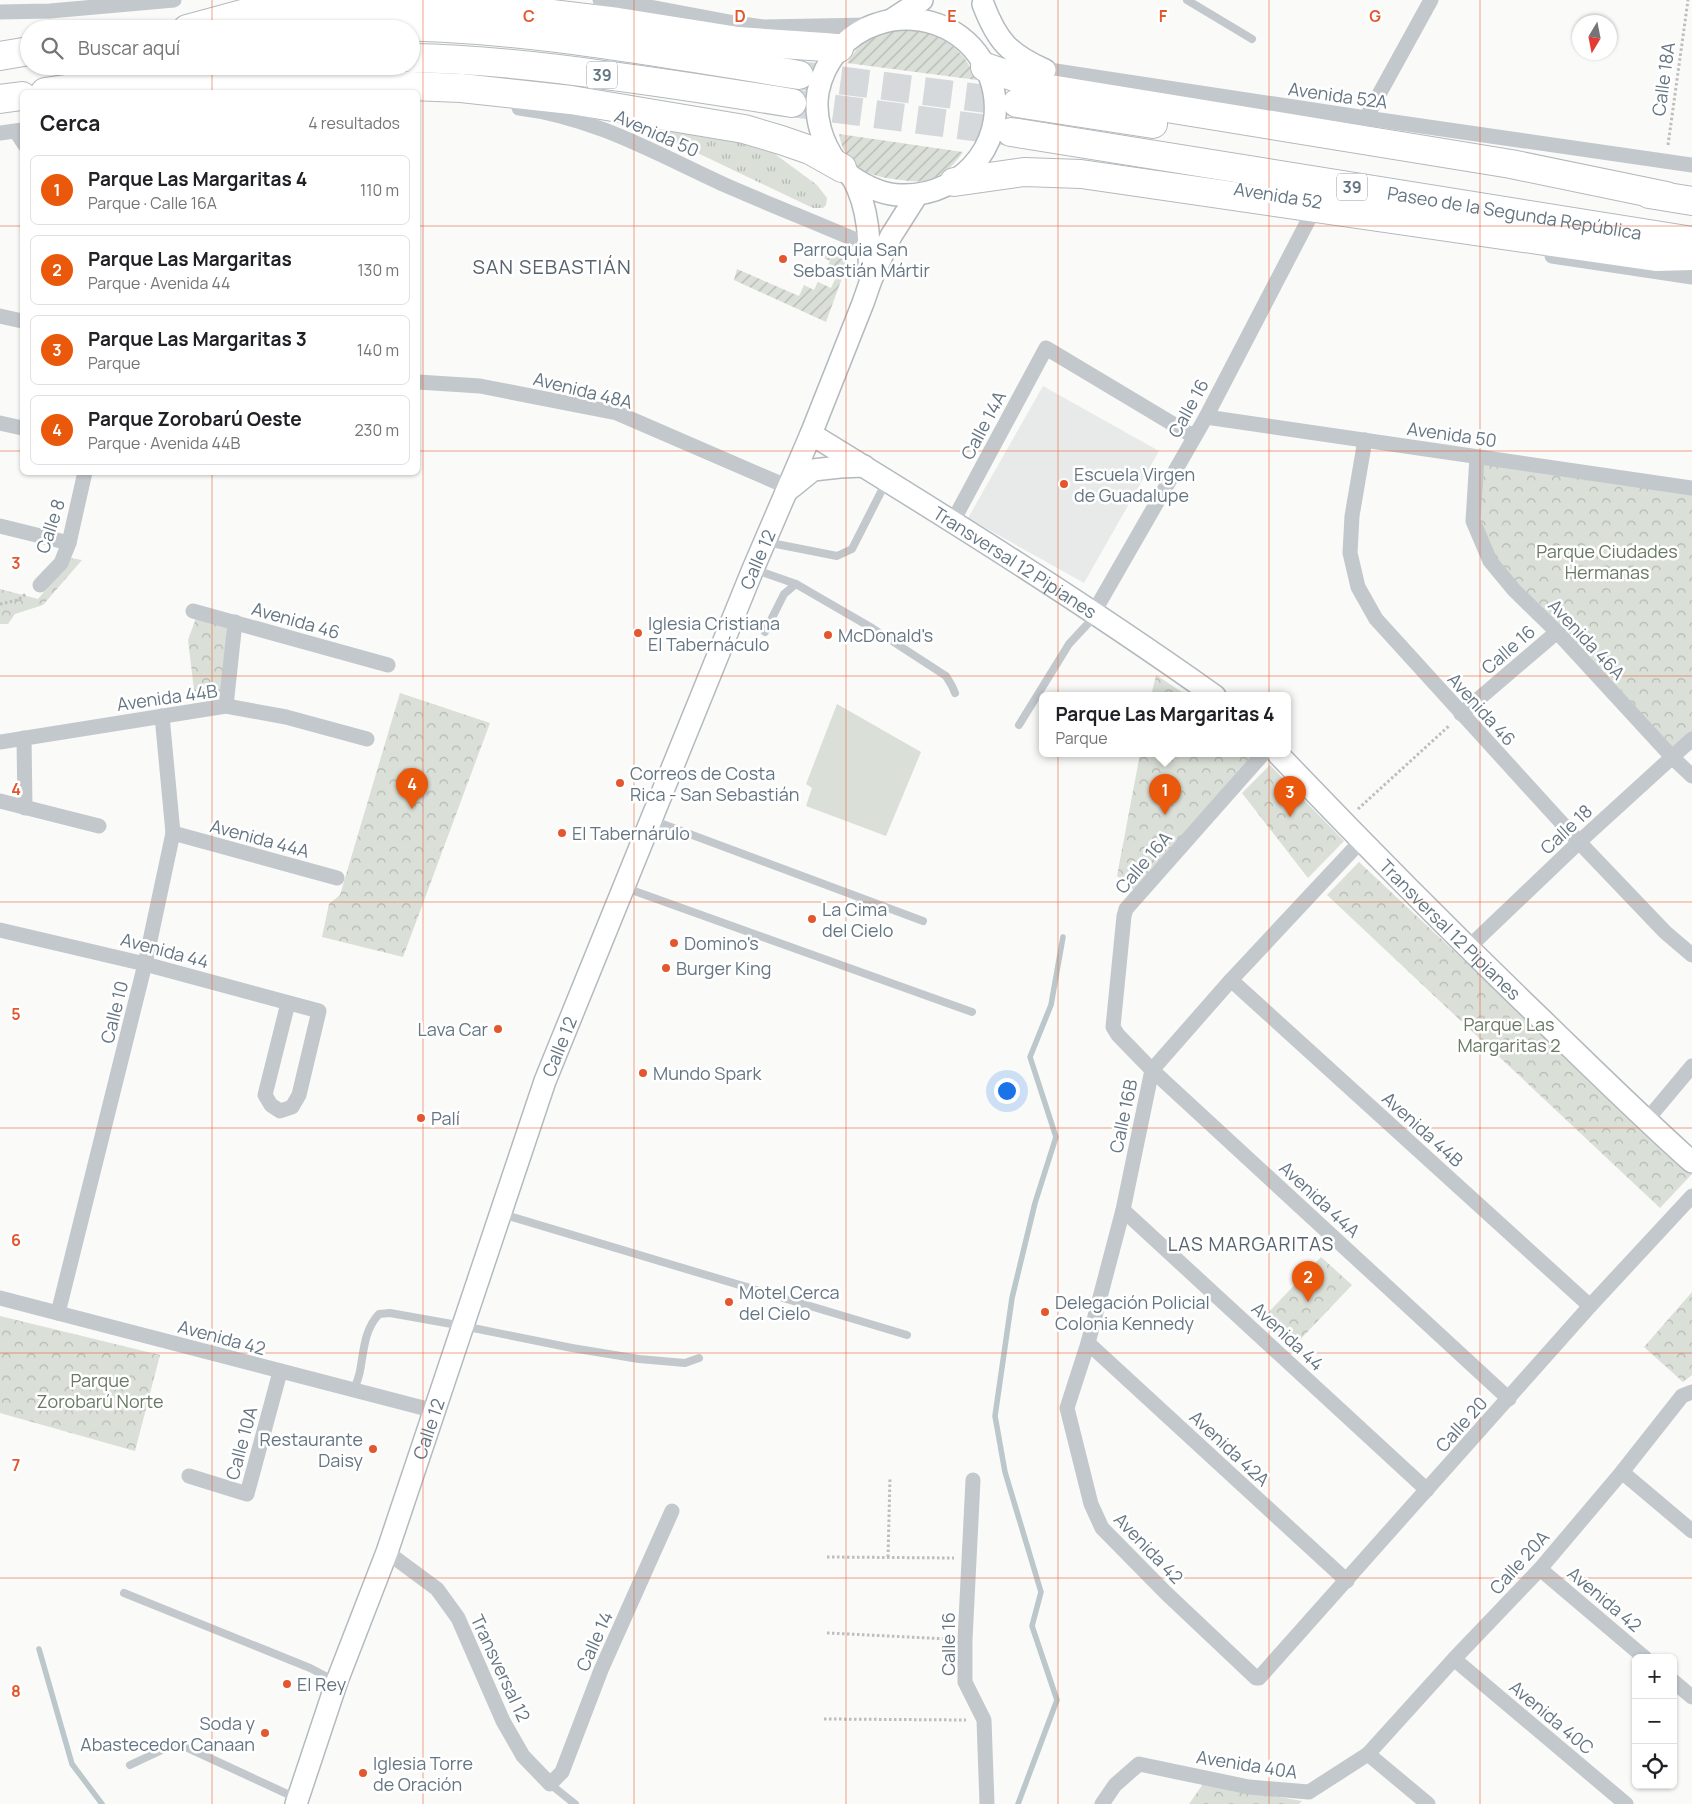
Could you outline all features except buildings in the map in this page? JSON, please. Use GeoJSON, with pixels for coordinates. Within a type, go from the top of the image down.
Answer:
{"type":"FeatureCollection","features":[{"type":"Feature","properties":{"kind":"highway"},"geometry":{"type":"LineString","coordinates":[[220,20],[257,10],[448,6],[512,9],[618,22],[738,40],[839,48]]}},
{"type":"Feature","properties":{"kind":"highway","name":"39"},"geometry":{"type":"LineString","coordinates":[[420,27],[459,27],[596,43],[799,75]]}},
{"type":"Feature","properties":{"kind":"highway"},"geometry":{"type":"LineString","coordinates":[[0,56],[20,53]]}},
{"type":"Feature","properties":{"kind":"highway","name":"39"},"geometry":{"type":"LineString","coordinates":[[420,58],[454,59],[552,68],[697,87],[792,103]]}},
{"type":"Feature","properties":{"kind":"highway"},"geometry":{"type":"LineString","coordinates":[[980,59],[1050,89],[1510,164],[1679,198]]}},
{"type":"Feature","properties":{"kind":"highway"},"geometry":{"type":"LineString","coordinates":[[58,90],[164,75]]}},
{"type":"Feature","properties":{"kind":"highway"},"geometry":{"type":"LineString","coordinates":[[139,78],[235,88],[386,85],[461,88],[571,100],[744,129],[810,150],[847,173]]}},
{"type":"Feature","properties":{"kind":"highway"},"geometry":{"type":"LineString","coordinates":[[0,99],[20,96]]}},
{"type":"Feature","properties":{"kind":"highway","name":"Paseo de la Segunda República"},"geometry":{"type":"LineString","coordinates":[[1017,104],[1352,154],[1679,198]]}},
{"type":"Feature","properties":{"kind":"highway","name":"Paseo de la Segunda República"},"geometry":{"type":"LineString","coordinates":[[1012,132],[1692,241]]}},
{"type":"Feature","properties":{"kind":"highway"},"geometry":{"type":"LineString","coordinates":[[954,182],[1024,172],[1081,174],[1656,257],[1692,256]]}},
{"type":"Feature","properties":{"kind":"main road"},"geometry":{"type":"LineString","coordinates":[[881,22],[923,20],[938,24],[953,32],[966,41],[980,59],[991,82],[995,114],[986,146],[978,160],[967,172],[954,182],[930,193],[900,195],[882,192],[867,186],[847,173],[832,155],[824,141],[817,109],[818,92],[823,76],[839,48],[849,39],[922,0]]}},
{"type":"Feature","properties":{"kind":"main road"},"geometry":{"type":"LineString","coordinates":[[980,59],[984,2]]}},
{"type":"Feature","properties":{"kind":"main road"},"geometry":{"type":"LineString","coordinates":[[984,2],[991,26],[1005,45],[1023,60],[1045,70]]}},
{"type":"Feature","properties":{"kind":"main road","name":"Calle 12"},"geometry":{"type":"LineString","coordinates":[[847,173],[861,199],[867,222],[870,246],[869,275],[863,303]]}},
{"type":"Feature","properties":{"kind":"main road","name":"Calle 12"},"geometry":{"type":"LineString","coordinates":[[297,1801],[337,1682],[387,1552],[545,1081],[764,542],[811,434],[871,280],[884,251],[917,195]]}},
{"type":"Feature","properties":{"kind":"main road","name":"Transversal 12 Pipianes"},"geometry":{"type":"LineString","coordinates":[[811,434],[953,521],[1095,613],[1209,692]]}},
{"type":"Feature","properties":{"kind":"main road"},"geometry":{"type":"LineString","coordinates":[[787,490],[813,470],[864,466]]}},
{"type":"Feature","properties":{"kind":"main road","name":"Transversal 12 Pipianes"},"geometry":{"type":"LineString","coordinates":[[1281,757],[1343,823],[1468,948],[1646,1121],[1692,1162]]}},
{"type":"Feature","properties":{"kind":"street"},"geometry":{"type":"LineString","coordinates":[[0,12],[50,11],[140,1],[174,0]]}},
{"type":"Feature","properties":{"kind":"street"},"geometry":{"type":"LineString","coordinates":[[600,0],[628,3],[764,27],[881,22]]}},
{"type":"Feature","properties":{"kind":"street"},"geometry":{"type":"LineString","coordinates":[[1366,118],[1431,0]]}},
{"type":"Feature","properties":{"kind":"street","name":"Avenida 52A"},"geometry":{"type":"LineString","coordinates":[[980,59],[1366,118],[1692,165]]}},
{"type":"Feature","properties":{"kind":"street","name":"Avenida 50"},"geometry":{"type":"LineString","coordinates":[[420,98],[472,102],[565,116],[650,148],[725,184],[870,246]]}},
{"type":"Feature","properties":{"kind":"street","name":"Avenida 52"},"geometry":{"type":"LineString","coordinates":[[917,195],[1030,182],[1080,182],[1692,277]]}},
{"type":"Feature","properties":{"kind":"street","name":"Calle 16"},"geometry":{"type":"LineString","coordinates":[[1095,613],[1206,417],[1309,219]]}},
{"type":"Feature","properties":{"kind":"street"},"geometry":{"type":"LineString","coordinates":[[0,316],[20,321]]}},
{"type":"Feature","properties":{"kind":"street","name":"Calle 14A"},"geometry":{"type":"LineString","coordinates":[[953,521],[1046,348],[1194,436]]}},
{"type":"Feature","properties":{"kind":"street","name":"Avenida 48A"},"geometry":{"type":"LineString","coordinates":[[420,382],[480,386],[617,413],[787,490]]}},
{"type":"Feature","properties":{"kind":"street","name":"Avenida 50"},"geometry":{"type":"LineString","coordinates":[[1206,417],[1692,488]]}},
{"type":"Feature","properties":{"kind":"street"},"geometry":{"type":"LineString","coordinates":[[0,422],[20,427]]}},
{"type":"Feature","properties":{"kind":"street","name":"Avenida 46"},"geometry":{"type":"LineString","coordinates":[[1365,440],[1352,516],[1350,553],[1358,587],[1376,619],[1579,842],[1665,932],[1692,955]]}},
{"type":"Feature","properties":{"kind":"street","name":"Avenida 46A"},"geometry":{"type":"LineString","coordinates":[[1477,457],[1473,521],[1490,562],[1514,590],[1557,632],[1672,757],[1692,776]]}},
{"type":"Feature","properties":{"kind":"street","name":"Calle 8"},"geometry":{"type":"LineString","coordinates":[[40,585],[61,563],[69,543],[84,475]]}},
{"type":"Feature","properties":{"kind":"street"},"geometry":{"type":"LineString","coordinates":[[0,526],[69,543]]}},
{"type":"Feature","properties":{"kind":"street","name":"Avenida 46"},"geometry":{"type":"LineString","coordinates":[[194,611],[388,666]]}},
{"type":"Feature","properties":{"kind":"street"},"geometry":{"type":"LineString","coordinates":[[226,706],[235,622]]}},
{"type":"Feature","properties":{"kind":"street","name":"Calle 16"},"geometry":{"type":"LineString","coordinates":[[1461,714],[1557,632]]}},
{"type":"Feature","properties":{"kind":"street","name":"Avenida 44B"},"geometry":{"type":"LineString","coordinates":[[0,742],[226,706],[286,717],[367,739]]}},
{"type":"Feature","properties":{"kind":"street","name":"Calle 10"},"geometry":{"type":"LineString","coordinates":[[58,1313],[145,964],[173,833],[162,716]]}},
{"type":"Feature","properties":{"kind":"street"},"geometry":{"type":"LineString","coordinates":[[24,738],[25,808]]}},
{"type":"Feature","properties":{"kind":"street","name":"Calle 18"},"geometry":{"type":"LineString","coordinates":[[1468,948],[1579,842],[1692,740]]}},
{"type":"Feature","properties":{"kind":"street","name":"Calle 16A"},"geometry":{"type":"LineString","coordinates":[[1112,1022],[1126,909],[1260,757]]}},
{"type":"Feature","properties":{"kind":"street"},"geometry":{"type":"LineString","coordinates":[[0,802],[100,826]]}},
{"type":"Feature","properties":{"kind":"street","name":"Avenida 44A"},"geometry":{"type":"LineString","coordinates":[[173,833],[337,878]]}},
{"type":"Feature","properties":{"kind":"street","name":"Calle 16B"},"geometry":{"type":"LineString","coordinates":[[1067,1412],[1088,1343],[1123,1210],[1152,1070],[1231,980],[1361,841]]}},
{"type":"Feature","properties":{"kind":"street","name":"Avenida 44"},"geometry":{"type":"LineString","coordinates":[[0,930],[145,964],[319,1011],[300,1095],[292,1106],[280,1110],[271,1105],[265,1095],[288,1003]]}},
{"type":"Feature","properties":{"kind":"street","name":"Avenida 44B"},"geometry":{"type":"LineString","coordinates":[[1231,980],[1590,1306]]}},
{"type":"Feature","properties":{"kind":"street","name":"Avenida 44A"},"geometry":{"type":"LineString","coordinates":[[1112,1022],[1118,1035],[1152,1070],[1509,1399]]}},
{"type":"Feature","properties":{"kind":"street"},"geometry":{"type":"LineString","coordinates":[[1646,1121],[1692,1066]]}},
{"type":"Feature","properties":{"kind":"street","name":"Calle 20"},"geometry":{"type":"LineString","coordinates":[[1258,1679],[1590,1306],[1692,1196]]}},
{"type":"Feature","properties":{"kind":"street","name":"Avenida 44"},"geometry":{"type":"LineString","coordinates":[[1123,1210],[1427,1490]]}},
{"type":"Feature","properties":{"kind":"street","name":"Avenida 42"},"geometry":{"type":"LineString","coordinates":[[0,1298],[280,1372],[435,1410]]}},
{"type":"Feature","properties":{"kind":"street","name":"Avenida 42A"},"geometry":{"type":"LineString","coordinates":[[1088,1343],[1347,1581]]}},
{"type":"Feature","properties":{"kind":"street","name":"Calle 10A"},"geometry":{"type":"LineString","coordinates":[[189,1476],[247,1494],[280,1372]]}},
{"type":"Feature","properties":{"kind":"street","name":"Calle 20A"},"geometry":{"type":"LineString","coordinates":[[1368,1754],[1454,1659],[1540,1569],[1622,1472],[1682,1396],[1692,1392]]}},
{"type":"Feature","properties":{"kind":"street","name":"Avenida 42"},"geometry":{"type":"LineString","coordinates":[[1067,1412],[1090,1504],[1102,1528],[1166,1593],[1258,1679]]}},
{"type":"Feature","properties":{"kind":"street"},"geometry":{"type":"LineString","coordinates":[[1622,1472],[1692,1530]]}},
{"type":"Feature","properties":{"kind":"street","name":"Calle 16"},"geometry":{"type":"LineString","coordinates":[[974,1480],[965,1640],[965,1682],[984,1720],[987,1804]]}},
{"type":"Feature","properties":{"kind":"street","name":"Calle 14"},"geometry":{"type":"LineString","coordinates":[[550,1784],[562,1772],[601,1670],[672,1511]]}},
{"type":"Feature","properties":{"kind":"street","name":"Transversal 12"},"geometry":{"type":"LineString","coordinates":[[387,1552],[437,1588],[458,1618],[503,1721],[523,1756],[550,1784]]}},
{"type":"Feature","properties":{"kind":"street","name":"Avenida 42"},"geometry":{"type":"LineString","coordinates":[[1540,1569],[1640,1654]]}},
{"type":"Feature","properties":{"kind":"street","name":"Avenida 40C"},"geometry":{"type":"LineString","coordinates":[[1454,1659],[1626,1804]]}},
{"type":"Feature","properties":{"kind":"street"},"geometry":{"type":"LineString","coordinates":[[1677,1684],[1692,1697]]}},
{"type":"Feature","properties":{"kind":"street"},"geometry":{"type":"LineString","coordinates":[[1368,1754],[1428,1804]]}},
{"type":"Feature","properties":{"kind":"street","name":"Avenida 40A"},"geometry":{"type":"LineString","coordinates":[[1102,1804],[1115,1785],[1139,1764],[1249,1788],[1309,1792],[1368,1754]]}},
{"type":"Feature","properties":{"kind":"lane"},"geometry":{"type":"LineString","coordinates":[[1187,0],[1252,39]]}},
{"type":"Feature","properties":{"kind":"lane"},"geometry":{"type":"LineString","coordinates":[[12,132],[20,145]]}},
{"type":"Feature","properties":{"kind":"lane"},"geometry":{"type":"LineString","coordinates":[[764,542],[837,556],[846,553],[852,549],[887,480]]}},
{"type":"Feature","properties":{"kind":"lane"},"geometry":{"type":"LineString","coordinates":[[753,569],[796,584],[872,628],[946,676],[955,693]]}},
{"type":"Feature","properties":{"kind":"lane"},"geometry":{"type":"LineString","coordinates":[[765,632],[784,594],[796,584]]}},
{"type":"Feature","properties":{"kind":"lane"},"geometry":{"type":"LineString","coordinates":[[1039,692],[1070,644],[1095,613]]}},
{"type":"Feature","properties":{"kind":"lane"},"geometry":{"type":"LineString","coordinates":[[1018,725],[1039,692]]}},
{"type":"Feature","properties":{"kind":"lane"},"geometry":{"type":"LineString","coordinates":[[652,820],[923,921]]}},
{"type":"Feature","properties":{"kind":"lane"},"geometry":{"type":"LineString","coordinates":[[624,888],[972,1012]]}},
{"type":"Feature","properties":{"kind":"lane"},"geometry":{"type":"LineString","coordinates":[[500,1214],[907,1335]]}},
{"type":"Feature","properties":{"kind":"lane"},"geometry":{"type":"LineString","coordinates":[[354,1390],[360,1374],[366,1334],[373,1320],[380,1314],[390,1313],[639,1359],[685,1363],[699,1358]]}},
{"type":"Feature","properties":{"kind":"lane"},"geometry":{"type":"LineString","coordinates":[[124,1593],[310,1668],[337,1682]]}},
{"type":"Feature","properties":{"kind":"lane"},"geometry":{"type":"LineString","coordinates":[[130,1765],[177,1743],[297,1801]]}},
{"type":"Feature","properties":{"kind":"lane","name":"Transversal 12"},"geometry":{"type":"LineString","coordinates":[[550,1784],[576,1804]]}},
{"type":"Feature","properties":{"kind":"path","name":"Calle 18A"},"geometry":{"type":"LineString","coordinates":[[1666,161],[1688,0]]}},
{"type":"Feature","properties":{"kind":"path"},"geometry":{"type":"LineString","coordinates":[[0,604],[18,600],[40,585]]}},
{"type":"Feature","properties":{"kind":"path"},"geometry":{"type":"LineString","coordinates":[[1343,823],[1461,714]]}},
{"type":"Feature","properties":{"kind":"path"},"geometry":{"type":"LineString","coordinates":[[888,1557],[890,1477]]}},
{"type":"Feature","properties":{"kind":"path"},"geometry":{"type":"LineString","coordinates":[[827,1556],[970,1558]]}},
{"type":"Feature","properties":{"kind":"path"},"geometry":{"type":"LineString","coordinates":[[827,1633],[965,1640]]}},
{"type":"Feature","properties":{"kind":"path"},"geometry":{"type":"LineString","coordinates":[[824,1719],[984,1720]]}},
{"type":"Feature","properties":{"kind":"shaded area","name":"Escuela Virgen de Guadalupe"},"geometry":{"type":"Polygon","coordinates":[[[1043,386],[1159,451],[1084,583],[968,518],[1043,386]]]}},
{"type":"Feature","properties":{"kind":"green space"},"geometry":{"type":"Polygon","coordinates":[[[902,27],[927,33],[948,43],[964,58],[977,80],[847,63],[859,47],[870,38],[902,27]]]}},
{"type":"Feature","properties":{"kind":"green space"},"geometry":{"type":"Polygon","coordinates":[[[612,117],[753,138],[817,185],[827,198],[826,205],[823,208],[813,208],[664,137],[612,117]]]}},
{"type":"Feature","properties":{"kind":"green space"},"geometry":{"type":"Polygon","coordinates":[[[839,134],[963,152],[949,168],[932,179],[916,181],[889,179],[860,169],[853,163],[842,146],[839,134]]]}},
{"type":"Feature","properties":{"kind":"green space"},"geometry":{"type":"Polygon","coordinates":[[[824,247],[849,259],[826,322],[734,280],[737,269],[799,296],[804,285],[814,290],[818,282],[831,288],[837,275],[826,270],[830,261],[820,256],[824,247]]]}},
{"type":"Feature","properties":{"kind":"green space","name":"Parque Ciudades Hermanas"},"geometry":{"type":"Polygon","coordinates":[[[1477,457],[1692,488],[1692,739],[1672,757],[1514,590],[1473,521],[1477,457]]]}},
{"type":"Feature","properties":{"kind":"green space"},"geometry":{"type":"Polygon","coordinates":[[[59,556],[82,560],[43,605],[15,614],[8,624],[0,624],[0,589],[38,599],[54,580],[59,556]]]}},
{"type":"Feature","properties":{"kind":"green space"},"geometry":{"type":"Polygon","coordinates":[[[196,618],[227,627],[221,693],[195,698],[188,640],[196,618]]]}},
{"type":"Feature","properties":{"kind":"green space"},"geometry":{"type":"Polygon","coordinates":[[[1156,675],[1182,692],[1152,692],[1156,675]]]}},
{"type":"Feature","properties":{"kind":"green space"},"geometry":{"type":"Polygon","coordinates":[[[400,693],[490,723],[403,957],[322,937],[329,904],[340,895],[400,693]]]}},
{"type":"Feature","properties":{"kind":"green space"},"geometry":{"type":"Polygon","coordinates":[[[837,704],[921,752],[886,836],[806,806],[812,788],[806,784],[837,704]]]}},
{"type":"Feature","properties":{"kind":"green space"},"geometry":{"type":"Polygon","coordinates":[[[1139,757],[1250,757],[1135,891],[1117,876],[1139,757]]]}},
{"type":"Feature","properties":{"kind":"green space"},"geometry":{"type":"Polygon","coordinates":[[[1270,765],[1344,841],[1308,878],[1242,793],[1270,765]]]}},
{"type":"Feature","properties":{"kind":"green space","name":"Parque Las Margaritas 2"},"geometry":{"type":"Polygon","coordinates":[[[1359,862],[1692,1174],[1660,1208],[1327,895],[1359,862]]]}},
{"type":"Feature","properties":{"kind":"green space"},"geometry":{"type":"Polygon","coordinates":[[[1321,1257],[1352,1285],[1294,1346],[1263,1318],[1321,1257]]]}},
{"type":"Feature","properties":{"kind":"green space"},"geometry":{"type":"Polygon","coordinates":[[[1692,1292],[1692,1375],[1683,1382],[1644,1347],[1692,1292]]]}},
{"type":"Feature","properties":{"kind":"green space","name":"Parque Zorobarú Norte"},"geometry":{"type":"Polygon","coordinates":[[[0,1316],[160,1355],[135,1451],[0,1413],[0,1316]]]}},
{"type":"Feature","properties":{"kind":"green space"},"geometry":{"type":"Polygon","coordinates":[[[1203,1784],[1302,1801],[1299,1804],[1189,1804],[1203,1784]]]}},
{"type":"Feature","properties":{"kind":"waterway"},"geometry":{"type":"LineString","coordinates":[[1018,1804],[1057,1700],[1032,1626],[1041,1592],[1005,1472],[995,1416],[1012,1298],[1035,1203],[1056,1137],[1030,1057],[1051,1005],[1063,937]]}},
{"type":"Feature","properties":{"kind":"waterway"},"geometry":{"type":"LineString","coordinates":[[39,1649],[72,1764],[102,1804]]}},
{"type":"Feature","properties":{"kind":"tunnel"},"geometry":{"type":"LineString","coordinates":[[799,75],[1017,103]]}},
{"type":"Feature","properties":{"kind":"tunnel"},"geometry":{"type":"LineString","coordinates":[[792,103],[1011,132]]}},
{"type":"Feature","properties":{"kind":"place","name":"Parroquia San Sebastián Mártir"},"geometry":{"type":"Point","coordinates":[783,259]}},
{"type":"Feature","properties":{"kind":"place","name":"Escuela Virgen de Guadalupe"},"geometry":{"type":"Point","coordinates":[1064,484]}},
{"type":"Feature","properties":{"kind":"place","name":"Iglesia Cristiana El Tabernáculo"},"geometry":{"type":"Point","coordinates":[638,633]}},
{"type":"Feature","properties":{"kind":"place","name":"McDonald's"},"geometry":{"type":"Point","coordinates":[828,635]}},
{"type":"Feature","properties":{"kind":"place","name":"Correos de Costa Rica - San Sebastián"},"geometry":{"type":"Point","coordinates":[620,783]}},
{"type":"Feature","properties":{"kind":"place","name":"Parque Zorobarú Oeste"},"geometry":{"type":"Point","coordinates":[412,809]}},
{"type":"Feature","properties":{"kind":"place","name":"Parque Las Margaritas 4"},"geometry":{"type":"Point","coordinates":[1165,815]}},
{"type":"Feature","properties":{"kind":"place","name":"Parque Las Margaritas 3"},"geometry":{"type":"Point","coordinates":[1290,817]}},
{"type":"Feature","properties":{"kind":"place","name":"El Tabernárulo"},"geometry":{"type":"Point","coordinates":[562,833]}},
{"type":"Feature","properties":{"kind":"place","name":"La Cima del Cielo"},"geometry":{"type":"Point","coordinates":[812,919]}},
{"type":"Feature","properties":{"kind":"place","name":"Domino's"},"geometry":{"type":"Point","coordinates":[674,943]}},
{"type":"Feature","properties":{"kind":"place","name":"Burger King"},"geometry":{"type":"Point","coordinates":[666,968]}},
{"type":"Feature","properties":{"kind":"place","name":"Lava Car"},"geometry":{"type":"Point","coordinates":[498,1029]}},
{"type":"Feature","properties":{"kind":"place","name":"Mundo Spark"},"geometry":{"type":"Point","coordinates":[643,1073]}},
{"type":"Feature","properties":{"kind":"place","name":"Palí"},"geometry":{"type":"Point","coordinates":[421,1118]}},
{"type":"Feature","properties":{"kind":"place","name":"Motel Cerca del Cielo"},"geometry":{"type":"Point","coordinates":[729,1302]}},
{"type":"Feature","properties":{"kind":"place","name":"Parque Las Margaritas"},"geometry":{"type":"Point","coordinates":[1308,1302]}},
{"type":"Feature","properties":{"kind":"place","name":"Delegación Policial Colonia Kennedy"},"geometry":{"type":"Point","coordinates":[1045,1312]}},
{"type":"Feature","properties":{"kind":"place","name":"Restaurante Daisy"},"geometry":{"type":"Point","coordinates":[373,1449]}},
{"type":"Feature","properties":{"kind":"place","name":"El Rey"},"geometry":{"type":"Point","coordinates":[287,1684]}},
{"type":"Feature","properties":{"kind":"place","name":"Soda y Abastecedor Canaan"},"geometry":{"type":"Point","coordinates":[265,1733]}},
{"type":"Feature","properties":{"kind":"place","name":"Iglesia Torre de Oración"},"geometry":{"type":"Point","coordinates":[363,1773]}},
{"type":"Feature","properties":{"kind":"district","name":"SAN SEBASTIÁN"},"geometry":{"type":"Point","coordinates":[552,266]}},
{"type":"Feature","properties":{"kind":"district","name":"LAS MARGARITAS"},"geometry":{"type":"Point","coordinates":[1251,1244]}}]}
